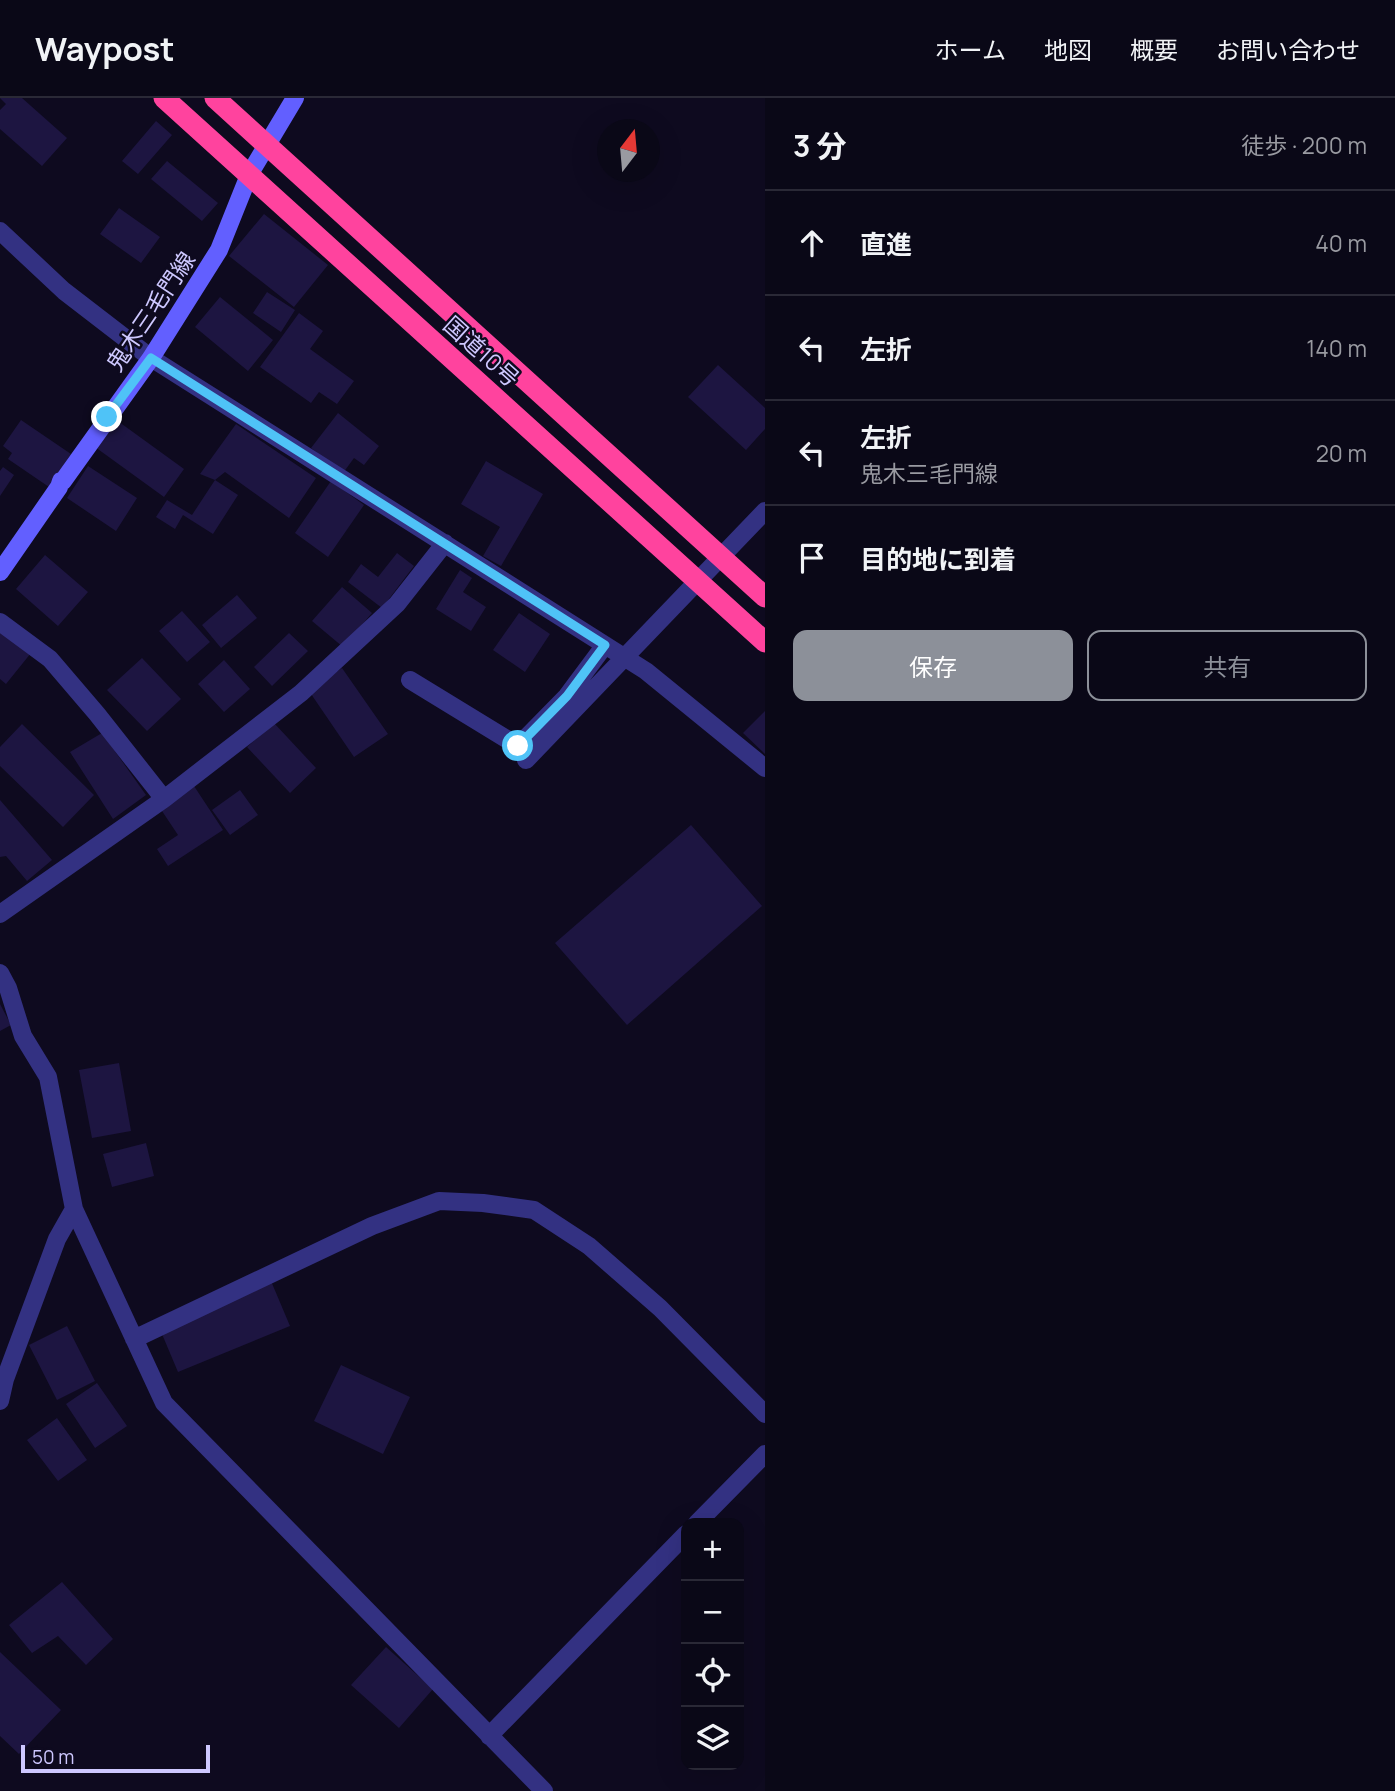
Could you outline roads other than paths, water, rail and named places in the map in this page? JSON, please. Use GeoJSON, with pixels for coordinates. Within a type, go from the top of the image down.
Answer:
{"type":"FeatureCollection","features":[{"type":"Feature","properties":{"kind":"highway","name":"国道10号"},"geometry":{"type":"LineString","coordinates":[[164,98],[765,642]]}},
{"type":"Feature","properties":{"kind":"highway","name":"国道10号"},"geometry":{"type":"LineString","coordinates":[[215,98],[765,597]]}},
{"type":"Feature","properties":{"kind":"main road","name":"鬼木三毛門線"},"geometry":{"type":"LineString","coordinates":[[0,572],[61,481],[151,358],[219,250],[249,175],[295,98]]}},
{"type":"Feature","properties":{"kind":"street"},"geometry":{"type":"LineString","coordinates":[[0,231],[9,243],[64,291],[151,358],[646,671],[765,768]]}},
{"type":"Feature","properties":{"kind":"street"},"geometry":{"type":"LineString","coordinates":[[526,760],[765,511]]}},
{"type":"Feature","properties":{"kind":"street"},"geometry":{"type":"LineString","coordinates":[[0,914],[164,799],[301,693],[397,604],[445,543]]}},
{"type":"Feature","properties":{"kind":"street"},"geometry":{"type":"LineString","coordinates":[[0,622],[50,659],[164,799]]}},
{"type":"Feature","properties":{"kind":"street"},"geometry":{"type":"LineString","coordinates":[[410,680],[518,746],[567,696],[605,645]]}},
{"type":"Feature","properties":{"kind":"street"},"geometry":{"type":"LineString","coordinates":[[0,973],[12,999],[23,1036],[48,1077],[74,1209],[164,1403],[544,1791]]}},
{"type":"Feature","properties":{"kind":"street"},"geometry":{"type":"LineString","coordinates":[[134,1339],[372,1226],[439,1201],[483,1203],[534,1210],[589,1246],[660,1308],[765,1414]]}},
{"type":"Feature","properties":{"kind":"street"},"geometry":{"type":"LineString","coordinates":[[0,1401],[5,1379],[57,1239],[74,1209]]}},
{"type":"Feature","properties":{"kind":"street"},"geometry":{"type":"LineString","coordinates":[[702,1518],[765,1454]]}},
{"type":"Feature","properties":{"kind":"street"},"geometry":{"type":"LineString","coordinates":[[489,1736],[681,1539]]}}]}
